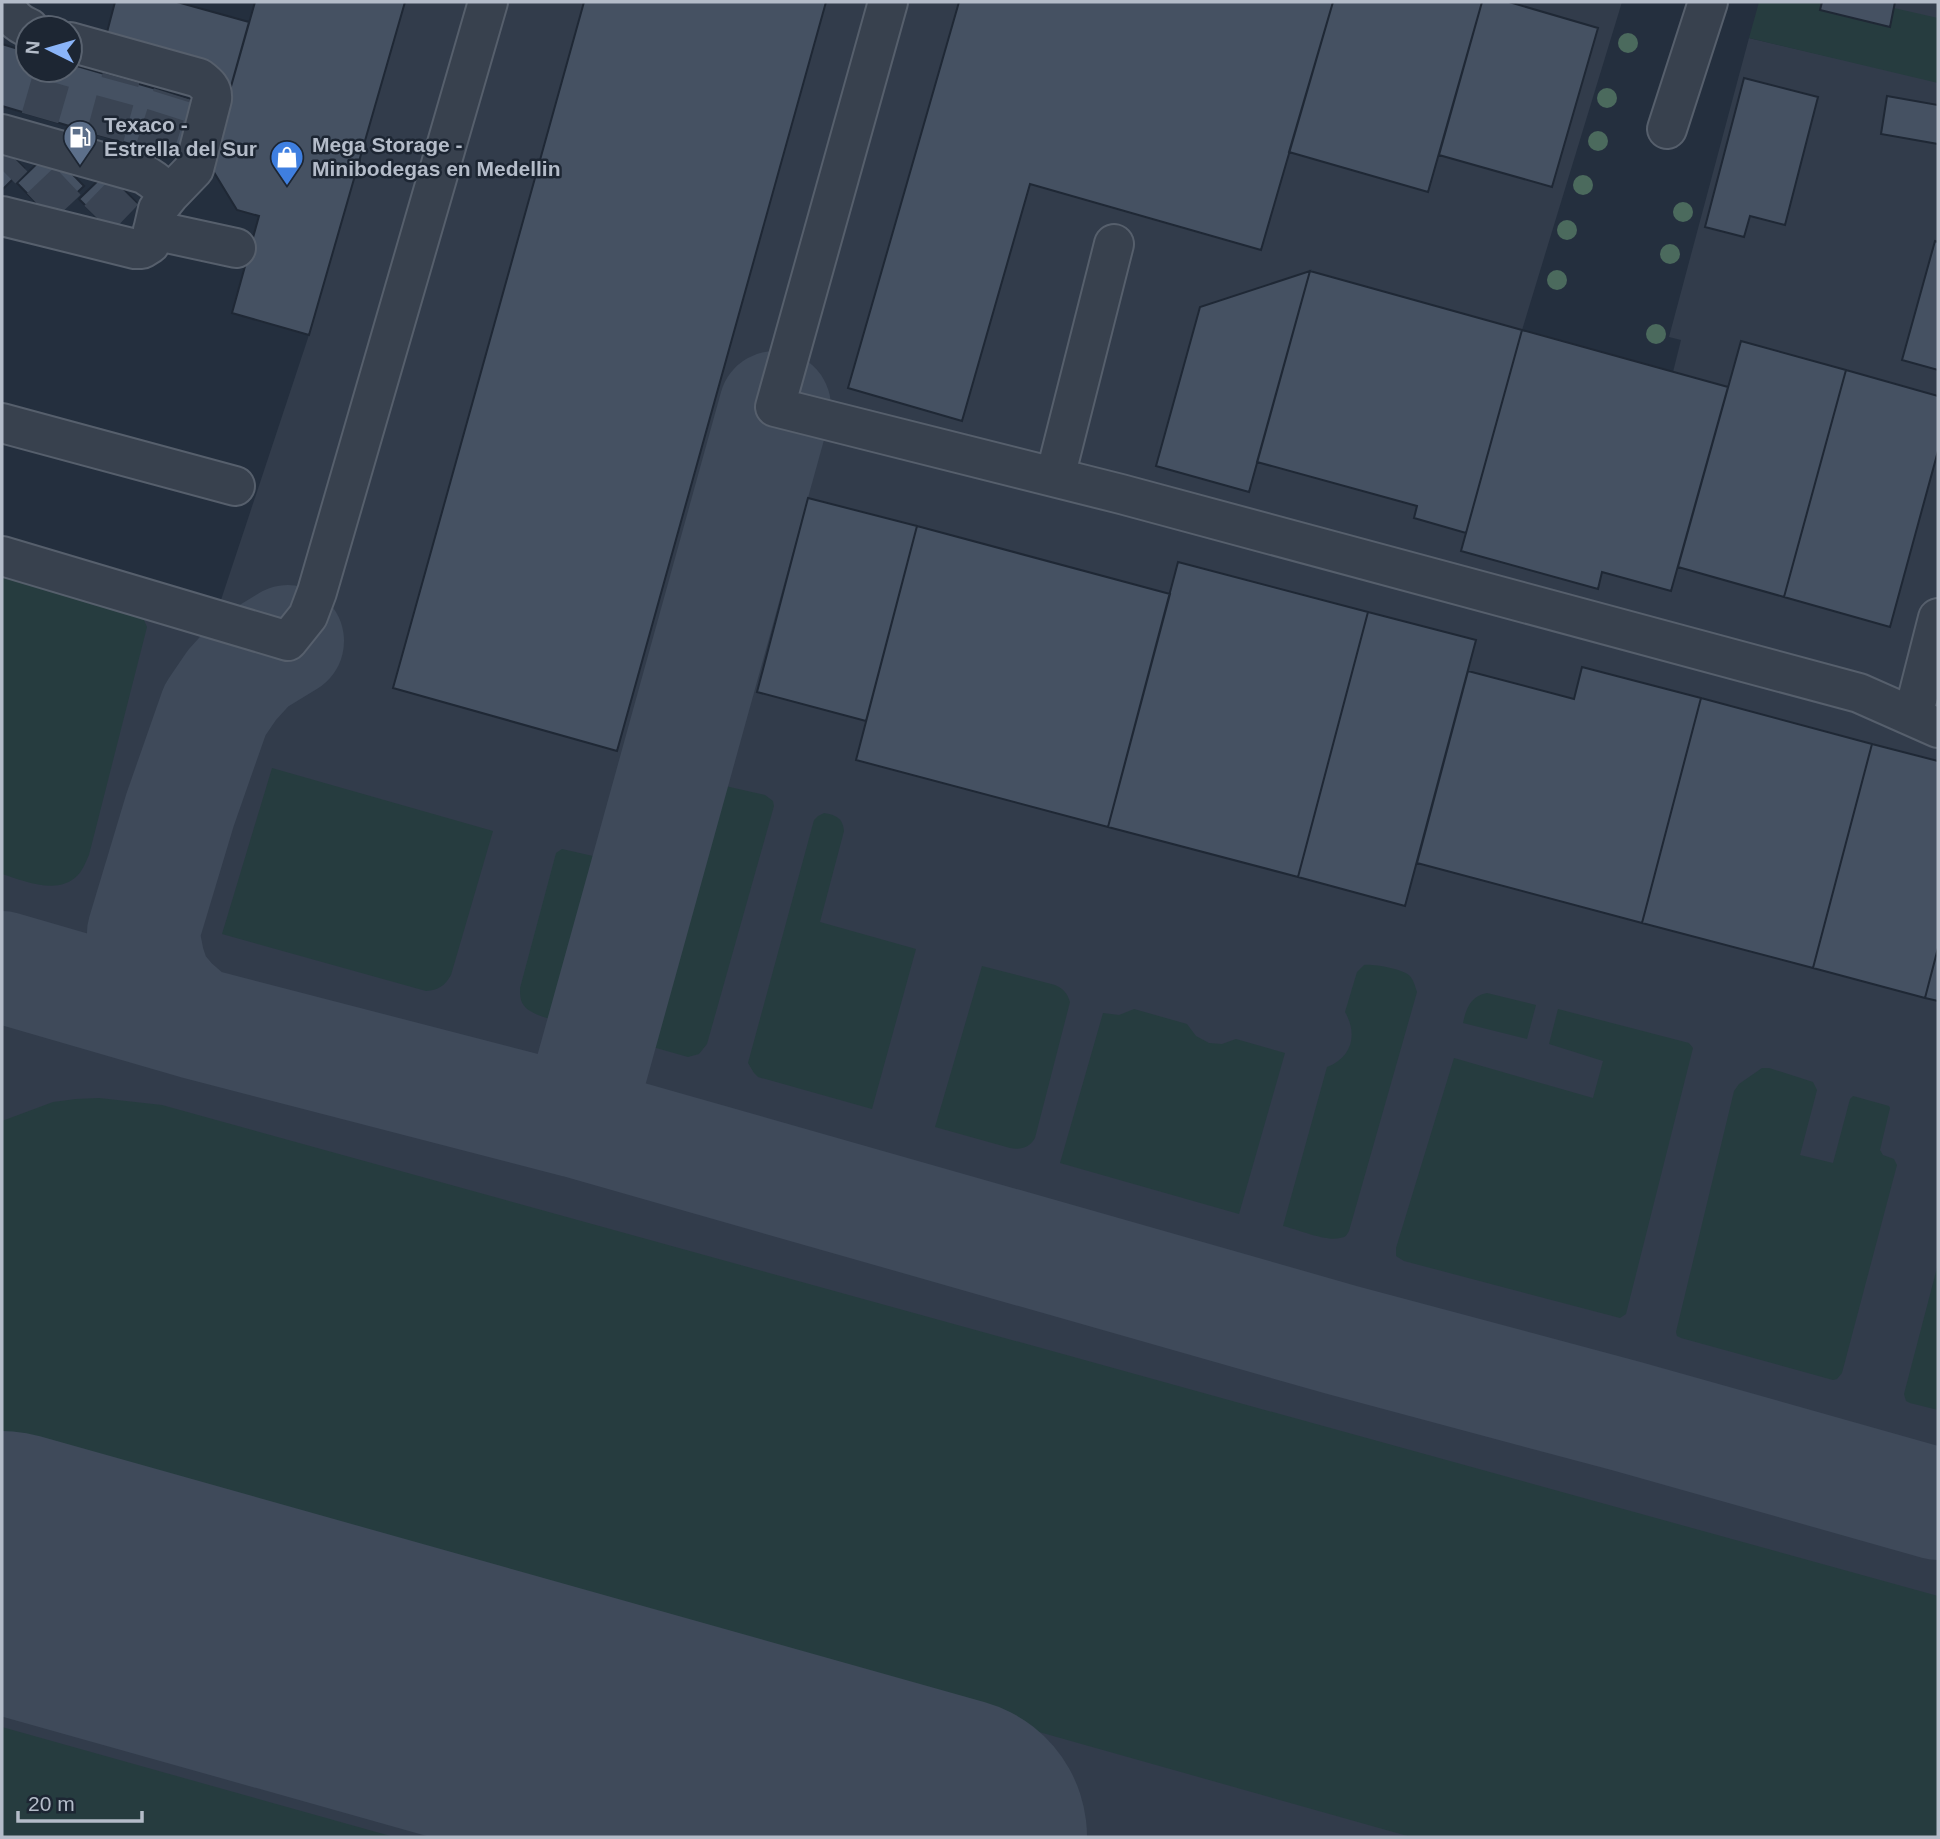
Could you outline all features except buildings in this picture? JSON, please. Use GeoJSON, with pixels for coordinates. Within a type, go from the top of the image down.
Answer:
{"type":"FeatureCollection","features":[{"type":"Feature","properties":{"kind":"lane"},"geometry":{"type":"LineString","coordinates":[[5,2],[7,10],[14,18]]}},
{"type":"Feature","properties":{"kind":"lane"},"geometry":{"type":"LineString","coordinates":[[2,556],[288,640],[303,624],[309,616],[321,578],[488,2]]}},
{"type":"Feature","properties":{"kind":"lane"},"geometry":{"type":"LineString","coordinates":[[888,2],[775,407],[1055,477],[1859,693],[1926,722],[1938,618]]}},
{"type":"Feature","properties":{"kind":"lane"},"geometry":{"type":"LineString","coordinates":[[1667,129],[1708,2]]}},
{"type":"Feature","properties":{"kind":"lane"},"geometry":{"type":"LineString","coordinates":[[22,138],[148,177],[194,169],[212,92],[207,84],[199,78],[175,83],[123,68],[84,49]]}},
{"type":"Feature","properties":{"kind":"lane"},"geometry":{"type":"LineString","coordinates":[[22,215],[90,227],[135,250],[142,249],[150,244],[159,209],[148,177]]}},
{"type":"Feature","properties":{"kind":"lane"},"geometry":{"type":"LineString","coordinates":[[153,230],[236,248]]}},
{"type":"Feature","properties":{"kind":"lane"},"geometry":{"type":"LineString","coordinates":[[1055,477],[1114,244]]}},
{"type":"Feature","properties":{"kind":"lane"},"geometry":{"type":"LineString","coordinates":[[2,423],[235,486]]}},
{"type":"Feature","properties":{"kind":"shaded area"},"geometry":{"type":"Polygon","coordinates":[[[405,2],[1622,2],[1522,330],[1673,372],[1681,340],[1669,337],[1749,38],[1870,66],[1820,10],[1822,2],[1938,2],[1938,1837],[2,1837],[2,537],[221,600],[309,335],[405,2]]]}},
{"type":"Feature","properties":{"kind":"green space"},"geometry":{"type":"Polygon","coordinates":[[[1759,2],[1822,2],[1821,9],[1890,26],[1894,8],[1938,18],[1938,83],[1749,38],[1759,2]]]}},
{"type":"Feature","properties":{"kind":"green space"},"geometry":{"type":"Polygon","coordinates":[[[2,574],[137,616],[144,620],[147,627],[89,855],[78,875],[61,885],[41,885],[2,874],[2,574]]]}},
{"type":"Feature","properties":{"kind":"green space"},"geometry":{"type":"Polygon","coordinates":[[[272,768],[493,831],[451,975],[444,985],[426,991],[222,934],[272,768]]]}},
{"type":"Feature","properties":{"kind":"green space"},"geometry":{"type":"Polygon","coordinates":[[[703,781],[765,795],[773,801],[774,806],[707,1044],[699,1054],[688,1057],[635,1042],[629,1038],[626,1026],[693,788],[703,781]]]}},
{"type":"Feature","properties":{"kind":"green space"},"geometry":{"type":"Polygon","coordinates":[[[824,813],[838,818],[844,831],[820,922],[916,949],[872,1109],[758,1077],[748,1063],[814,820],[824,813]]]}},
{"type":"Feature","properties":{"kind":"green space"},"geometry":{"type":"Polygon","coordinates":[[[562,849],[593,856],[599,860],[615,898],[591,1000],[582,1015],[569,1022],[535,1014],[526,1008],[520,994],[556,853],[562,849]]]}},
{"type":"Feature","properties":{"kind":"green space"},"geometry":{"type":"Polygon","coordinates":[[[1364,965],[1388,967],[1406,973],[1417,992],[1349,1231],[1344,1237],[1334,1239],[1283,1226],[1327,1067],[1342,1058],[1350,1044],[1351,1029],[1345,1012],[1357,972],[1364,965]]]}},
{"type":"Feature","properties":{"kind":"green space"},"geometry":{"type":"Polygon","coordinates":[[[982,966],[1055,985],[1065,992],[1070,1002],[1035,1138],[1021,1148],[1010,1148],[935,1127],[982,966]]]}},
{"type":"Feature","properties":{"kind":"green space"},"geometry":{"type":"Polygon","coordinates":[[[1487,993],[1536,1005],[1527,1039],[1463,1023],[1470,1004],[1487,993]]]}},
{"type":"Feature","properties":{"kind":"green space"},"geometry":{"type":"Polygon","coordinates":[[[1134,1009],[1187,1024],[1196,1036],[1209,1043],[1222,1044],[1236,1039],[1285,1053],[1239,1214],[1060,1163],[1103,1013],[1119,1015],[1134,1009]]]}},
{"type":"Feature","properties":{"kind":"green space"},"geometry":{"type":"Polygon","coordinates":[[[1558,1009],[1689,1043],[1693,1048],[1626,1314],[1620,1318],[1404,1261],[1396,1256],[1396,1248],[1454,1058],[1593,1098],[1603,1061],[1549,1044],[1558,1009]]]}},
{"type":"Feature","properties":{"kind":"green space"},"geometry":{"type":"Polygon","coordinates":[[[1762,1068],[1813,1082],[1817,1090],[1800,1155],[1833,1163],[1853,1096],[1890,1108],[1880,1150],[1883,1155],[1894,1159],[1897,1165],[1842,1373],[1833,1380],[1681,1338],[1676,1332],[1734,1091],[1739,1084],[1762,1068]]]}},
{"type":"Feature","properties":{"kind":"green space"},"geometry":{"type":"Polygon","coordinates":[[[99,1098],[162,1105],[1938,1596],[1938,1837],[1411,1837],[2,1439],[2,1121],[53,1102],[99,1098]]]}},
{"type":"Feature","properties":{"kind":"green space"},"geometry":{"type":"Polygon","coordinates":[[[1938,1264],[1938,1410],[1910,1403],[1906,1401],[1904,1394],[1938,1264]]]}},
{"type":"Feature","properties":{"kind":"green space"},"geometry":{"type":"Polygon","coordinates":[[[2,1727],[394,1837],[2,1837],[2,1727]]]}},
{"type":"Feature","properties":{"kind":"taxiway"},"geometry":{"type":"LineString","coordinates":[[577,1122],[775,407]]}},
{"type":"Feature","properties":{"kind":"taxiway"},"geometry":{"type":"LineString","coordinates":[[195,1023],[172,1003],[156,984],[143,933],[180,810],[215,710],[232,685],[252,663],[288,641]]}},
{"type":"Feature","properties":{"kind":"taxiway"},"geometry":{"type":"LineString","coordinates":[[2,967],[195,1023],[577,1122],[1342,1340],[1938,1504]]}},
{"type":"Feature","properties":{"kind":"runway"},"geometry":{"type":"LineString","coordinates":[[2,1571],[947,1837]]}},
{"type":"Feature","properties":{"kind":"tunnel"},"geometry":{"type":"LineString","coordinates":[[105,137],[121,78]]}},
{"type":"Feature","properties":{"kind":"tunnel"},"geometry":{"type":"LineString","coordinates":[[40,118],[50,84]]}},
{"type":"Feature","properties":{"kind":"tunnel"},"geometry":{"type":"LineString","coordinates":[[154,151],[172,94]]}},
{"type":"Feature","properties":{"kind":"tunnel"},"geometry":{"type":"LineString","coordinates":[[2,170],[14,158]]}},
{"type":"Feature","properties":{"kind":"tunnel"},"geometry":{"type":"LineString","coordinates":[[40,207],[74,175]]}},
{"type":"Feature","properties":{"kind":"tunnel"},"geometry":{"type":"LineString","coordinates":[[98,219],[125,191]]}},
{"type":"Feature","properties":{"kind":"place","name":"Texaco - Estrella del Sur"},"geometry":{"type":"Point","coordinates":[80,167]}},
{"type":"Feature","properties":{"kind":"place","name":"Mega Storage - Minibodegas en Medellin"},"geometry":{"type":"Point","coordinates":[287,187]}}]}
